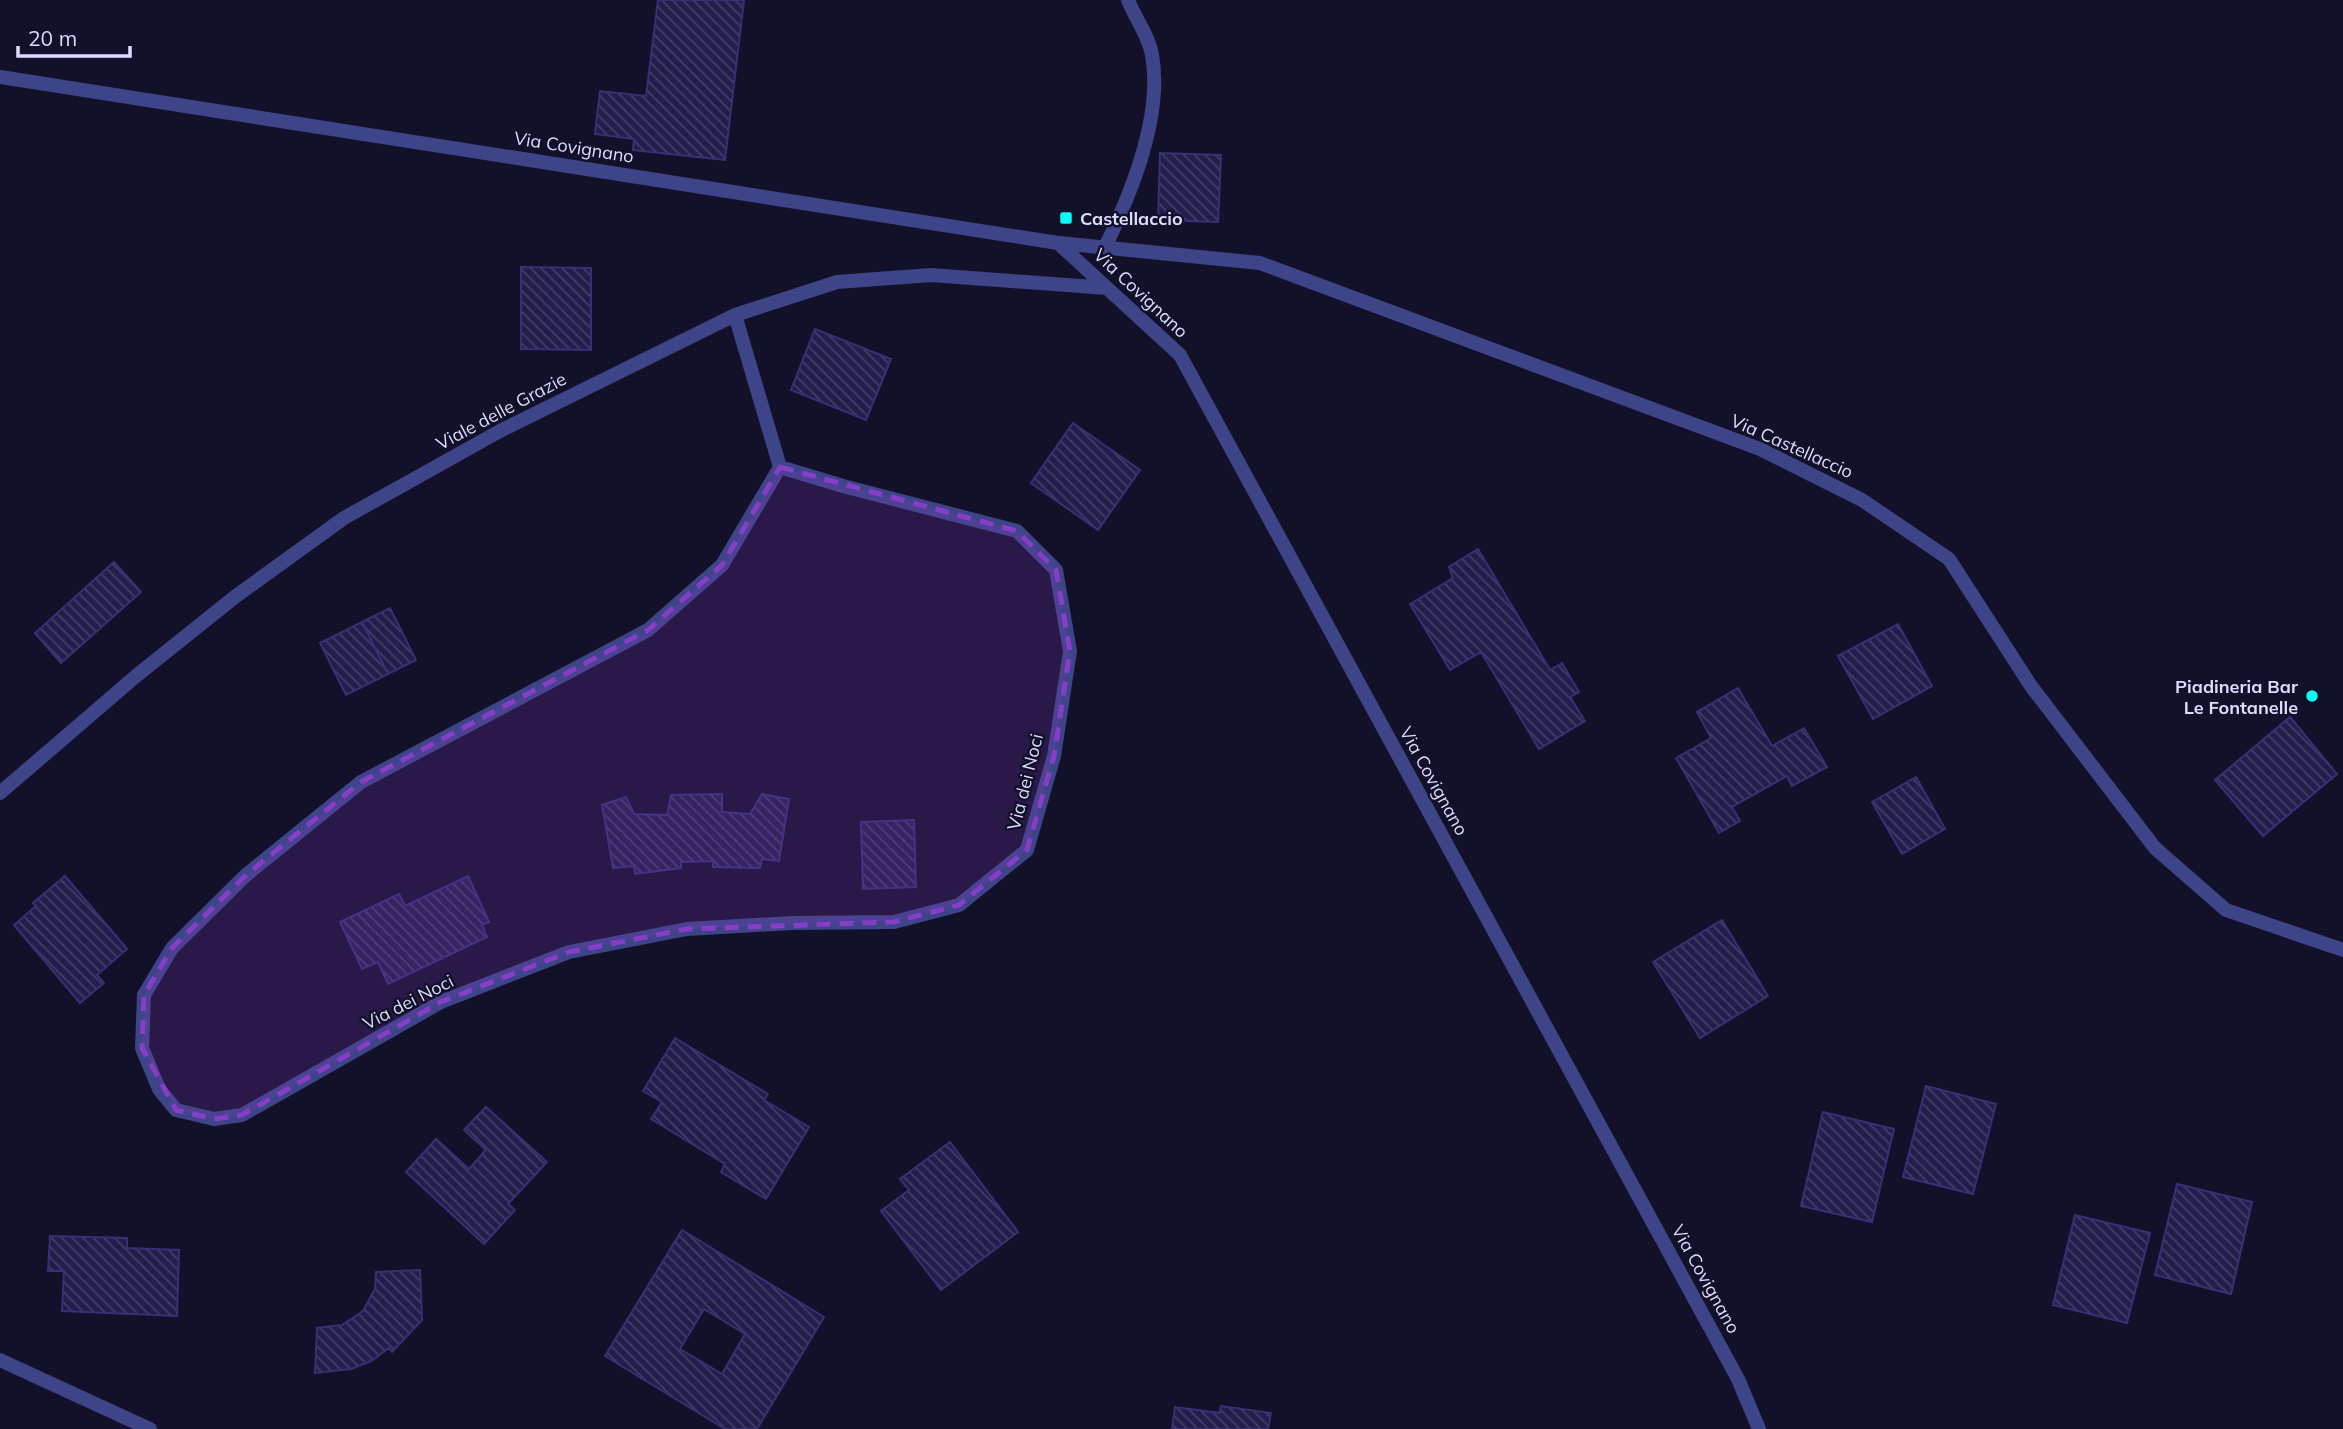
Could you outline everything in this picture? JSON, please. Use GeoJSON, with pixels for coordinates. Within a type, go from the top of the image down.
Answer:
{"type":"FeatureCollection","features":[{"type":"Feature","properties":{"kind":"street","name":"Via Covignano"},"geometry":{"type":"LineString","coordinates":[[1105,247],[1126,202],[1155,93],[1152,52],[1128,0]]}},
{"type":"Feature","properties":{"kind":"street","name":"Via Covignano"},"geometry":{"type":"LineString","coordinates":[[0,77],[1058,243],[1180,355],[1738,1379],[1759,1429]]}},
{"type":"Feature","properties":{"kind":"street","name":"Via Castellaccio"},"geometry":{"type":"LineString","coordinates":[[1058,243],[1260,263],[1760,449],[1862,500],[1950,559],[2031,686],[2155,848],[2226,910],[2343,950]]}},
{"type":"Feature","properties":{"kind":"street","name":"Viale delle Grazie"},"geometry":{"type":"LineString","coordinates":[[0,793],[136,676],[236,596],[344,519],[500,430],[735,315],[837,282],[931,275],[1107,288]]}},
{"type":"Feature","properties":{"kind":"street"},"geometry":{"type":"LineString","coordinates":[[735,315],[780,467]]}},
{"type":"Feature","properties":{"kind":"street","name":"Via dei Noci"},"geometry":{"type":"LineString","coordinates":[[780,467],[1017,531],[1056,570],[1070,651],[1054,756],[1027,850],[959,905],[894,922],[792,923],[687,929],[569,951],[441,1002],[242,1115],[214,1119],[176,1110],[159,1089],[142,1048],[144,995],[172,947],[246,875],[361,782],[648,629],[722,565],[780,467]]}},
{"type":"Feature","properties":{"kind":"street"},"geometry":{"type":"LineString","coordinates":[[0,1360],[150,1429]]}},
{"type":"Feature","properties":{"kind":"highlighted area"},"geometry":{"type":"Polygon","coordinates":[[[780,467],[1017,531],[1056,570],[1070,651],[1054,756],[1027,850],[959,905],[894,922],[687,929],[569,952],[441,1002],[242,1115],[214,1119],[176,1110],[142,1048],[144,995],[172,948],[246,875],[361,782],[648,630],[722,565],[780,467]]]}},
{"type":"Feature","properties":{"kind":"building"},"geometry":{"type":"Polygon","coordinates":[[[658,0],[744,0],[725,160],[633,150],[634,139],[595,134],[600,91],[646,96],[658,0]]]}},
{"type":"Feature","properties":{"kind":"building"},"geometry":{"type":"Polygon","coordinates":[[[1160,153],[1221,155],[1218,222],[1158,220],[1160,153]]]}},
{"type":"Feature","properties":{"kind":"building"},"geometry":{"type":"Polygon","coordinates":[[[521,267],[591,268],[591,350],[521,349],[521,267]]]}},
{"type":"Feature","properties":{"kind":"building"},"geometry":{"type":"Polygon","coordinates":[[[815,329],[891,359],[866,420],[791,390],[815,329]]]}},
{"type":"Feature","properties":{"kind":"building"},"geometry":{"type":"Polygon","coordinates":[[[1073,423],[1140,470],[1098,530],[1031,483],[1073,423]]]}},
{"type":"Feature","properties":{"kind":"building"},"geometry":{"type":"Polygon","coordinates":[[[1478,549],[1550,670],[1562,663],[1579,692],[1570,697],[1585,721],[1539,749],[1481,652],[1450,670],[1410,604],[1453,578],[1449,567],[1478,549]]]}},
{"type":"Feature","properties":{"kind":"building"},"geometry":{"type":"Polygon","coordinates":[[[114,562],[141,592],[61,663],[35,633],[114,562]]]}},
{"type":"Feature","properties":{"kind":"building"},"geometry":{"type":"Polygon","coordinates":[[[390,608],[416,660],[388,674],[362,622],[390,608]]]}},
{"type":"Feature","properties":{"kind":"building"},"geometry":{"type":"Polygon","coordinates":[[[362,622],[388,674],[346,695],[320,643],[362,622]]]}},
{"type":"Feature","properties":{"kind":"building"},"geometry":{"type":"Polygon","coordinates":[[[1898,624],[1932,686],[1873,719],[1838,656],[1898,624]]]}},
{"type":"Feature","properties":{"kind":"building"},"geometry":{"type":"Polygon","coordinates":[[[1738,688],[1772,746],[1804,728],[1827,767],[1792,786],[1787,776],[1732,807],[1740,821],[1719,833],[1676,758],[1711,738],[1697,712],[1738,688]]]}},
{"type":"Feature","properties":{"kind":"building"},"geometry":{"type":"Polygon","coordinates":[[[2290,717],[2337,774],[2263,836],[2215,780],[2290,717]]]}},
{"type":"Feature","properties":{"kind":"building"},"geometry":{"type":"Polygon","coordinates":[[[1916,777],[1945,829],[1902,854],[1872,802],[1916,777]]]}},
{"type":"Feature","properties":{"kind":"building"},"geometry":{"type":"Polygon","coordinates":[[[722,794],[722,812],[750,814],[762,794],[789,799],[779,861],[762,859],[760,868],[713,867],[713,861],[681,862],[681,868],[635,874],[634,866],[613,868],[602,805],[626,797],[634,814],[667,815],[671,795],[722,794]]]}},
{"type":"Feature","properties":{"kind":"building"},"geometry":{"type":"Polygon","coordinates":[[[914,820],[916,887],[863,889],[861,822],[914,820]]]}},
{"type":"Feature","properties":{"kind":"building"},"geometry":{"type":"Polygon","coordinates":[[[65,876],[127,949],[97,975],[104,983],[80,1003],[14,925],[36,906],[33,903],[65,876]]]}},
{"type":"Feature","properties":{"kind":"building"},"geometry":{"type":"Polygon","coordinates":[[[468,876],[489,922],[482,925],[487,937],[388,984],[378,962],[362,969],[340,922],[399,894],[405,906],[468,876]]]}},
{"type":"Feature","properties":{"kind":"building"},"geometry":{"type":"Polygon","coordinates":[[[1722,920],[1768,996],[1700,1038],[1653,962],[1722,920]]]}},
{"type":"Feature","properties":{"kind":"building"},"geometry":{"type":"Polygon","coordinates":[[[675,1038],[768,1094],[764,1100],[809,1127],[766,1199],[721,1172],[725,1164],[651,1119],[662,1102],[643,1091],[675,1038]]]}},
{"type":"Feature","properties":{"kind":"building"},"geometry":{"type":"Polygon","coordinates":[[[1926,1086],[1996,1104],[1973,1194],[1903,1177],[1926,1086]]]}},
{"type":"Feature","properties":{"kind":"building"},"geometry":{"type":"Polygon","coordinates":[[[486,1107],[547,1162],[508,1204],[515,1210],[484,1244],[406,1172],[436,1139],[469,1169],[486,1150],[464,1130],[486,1107]]]}},
{"type":"Feature","properties":{"kind":"building"},"geometry":{"type":"Polygon","coordinates":[[[1823,1112],[1894,1129],[1872,1222],[1801,1206],[1823,1112]]]}},
{"type":"Feature","properties":{"kind":"building"},"geometry":{"type":"Polygon","coordinates":[[[950,1142],[1018,1232],[941,1290],[881,1211],[909,1190],[900,1179],[950,1142]]]}},
{"type":"Feature","properties":{"kind":"building"},"geometry":{"type":"Polygon","coordinates":[[[2177,1184],[2252,1202],[2231,1294],[2155,1275],[2177,1184]]]}},
{"type":"Feature","properties":{"kind":"building"},"geometry":{"type":"Polygon","coordinates":[[[2075,1215],[2150,1233],[2127,1323],[2053,1305],[2075,1215]]]}},
{"type":"Feature","properties":{"kind":"building"},"geometry":{"type":"Polygon","coordinates":[[[682,1230],[824,1317],[757,1429],[725,1429],[605,1356],[682,1230]],[[704,1309],[680,1349],[722,1374],[745,1334],[704,1309]]]}},
{"type":"Feature","properties":{"kind":"building"},"geometry":{"type":"Polygon","coordinates":[[[50,1236],[127,1238],[127,1248],[179,1250],[177,1316],[62,1311],[64,1271],[48,1271],[50,1236]]]}},
{"type":"Feature","properties":{"kind":"building"},"geometry":{"type":"Polygon","coordinates":[[[420,1270],[422,1320],[392,1352],[389,1348],[371,1361],[351,1369],[315,1373],[317,1328],[342,1325],[363,1311],[375,1289],[376,1272],[420,1270]]]}},
{"type":"Feature","properties":{"kind":"building"},"geometry":{"type":"Polygon","coordinates":[[[1221,1406],[1271,1413],[1268,1429],[1172,1429],[1175,1407],[1220,1413],[1221,1406]]]}},
{"type":"Feature","properties":{"kind":"place","name":"Castellaccio"},"geometry":{"type":"Point","coordinates":[1066,218]}},
{"type":"Feature","properties":{"kind":"place","name":"Piadineria Bar Le Fontanelle"},"geometry":{"type":"Point","coordinates":[2312,696]}}]}
